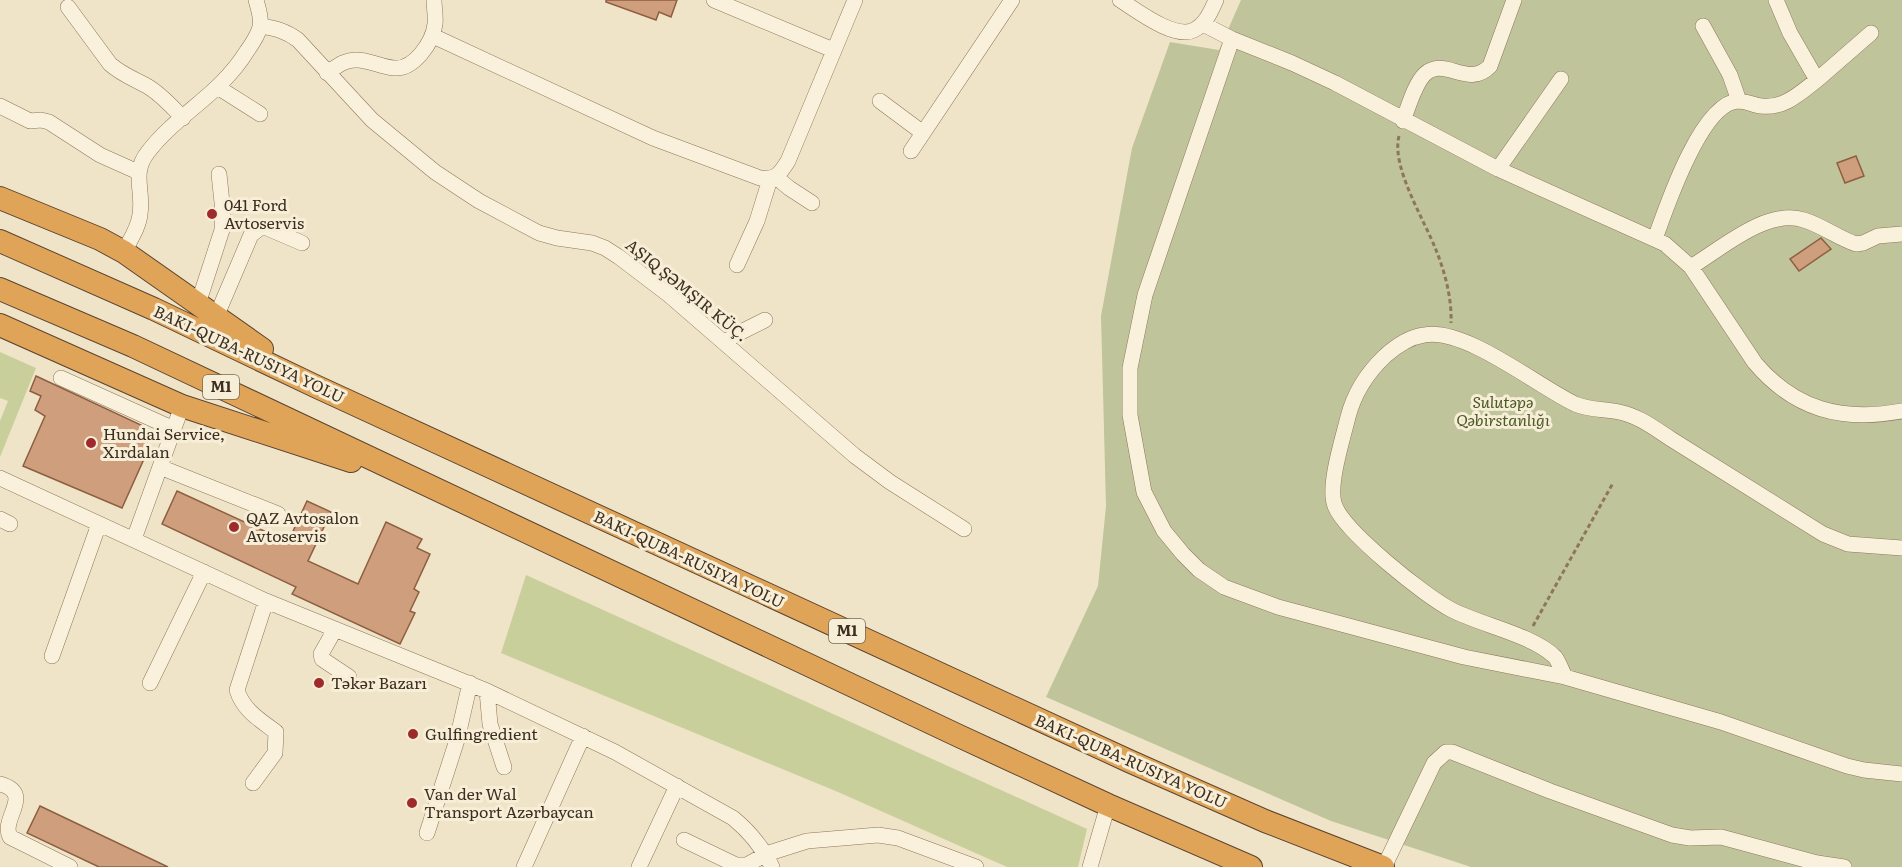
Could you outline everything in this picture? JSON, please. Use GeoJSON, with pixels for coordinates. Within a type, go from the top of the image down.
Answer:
{"type":"FeatureCollection","features":[{"type":"Feature","properties":{"kind":"highway"},"geometry":{"type":"LineString","coordinates":[[0,198],[100,239],[124,252],[315,386]]}},
{"type":"Feature","properties":{"kind":"highway","name":"M1"},"geometry":{"type":"LineString","coordinates":[[0,241],[154,309],[315,386],[1129,761],[1265,821],[1383,867]]}},
{"type":"Feature","properties":{"kind":"highway","name":"M1"},"geometry":{"type":"LineString","coordinates":[[0,289],[133,346],[1108,805],[1251,867]]}},
{"type":"Feature","properties":{"kind":"highway"},"geometry":{"type":"LineString","coordinates":[[0,325],[182,406],[441,490]]}},
{"type":"Feature","properties":{"kind":"street"},"geometry":{"type":"LineString","coordinates":[[124,252],[141,213],[138,172],[141,162],[148,152],[183,118],[219,88],[244,56],[260,26],[260,14],[256,0]]}},
{"type":"Feature","properties":{"kind":"street"},"geometry":{"type":"LineString","coordinates":[[327,73],[343,62],[356,60],[394,69],[405,68],[412,63],[433,36],[434,0]]}},
{"type":"Feature","properties":{"kind":"street"},"geometry":{"type":"LineString","coordinates":[[714,0],[833,50]]}},
{"type":"Feature","properties":{"kind":"street"},"geometry":{"type":"LineString","coordinates":[[737,265],[773,178],[788,161],[855,0]]}},
{"type":"Feature","properties":{"kind":"street"},"geometry":{"type":"LineString","coordinates":[[911,151],[1012,0]]}},
{"type":"Feature","properties":{"kind":"street"},"geometry":{"type":"LineString","coordinates":[[1120,0],[1165,27],[1188,32],[1203,24],[1216,0]]}},
{"type":"Feature","properties":{"kind":"street"},"geometry":{"type":"LineString","coordinates":[[1403,121],[1420,81],[1433,69],[1440,68],[1474,76],[1484,72],[1490,66],[1514,0]]}},
{"type":"Feature","properties":{"kind":"street"},"geometry":{"type":"LineString","coordinates":[[1776,0],[1790,33],[1817,80]]}},
{"type":"Feature","properties":{"kind":"street"},"geometry":{"type":"LineString","coordinates":[[68,7],[118,72],[161,96],[183,118]]}},
{"type":"Feature","properties":{"kind":"street"},"geometry":{"type":"LineString","coordinates":[[1203,24],[1232,39],[1335,83],[1403,121],[1498,169],[1655,239],[1678,254],[1691,267],[1755,363],[1781,389],[1810,406],[1823,411],[1864,415],[1902,411]]}},
{"type":"Feature","properties":{"kind":"street"},"geometry":{"type":"LineString","coordinates":[[260,26],[287,33],[298,40],[372,120],[459,189],[539,233],[592,243],[604,248],[669,295],[855,456],[890,482],[964,529]]}},
{"type":"Feature","properties":{"kind":"street"},"geometry":{"type":"LineString","coordinates":[[1703,26],[1730,75],[1739,101]]}},
{"type":"Feature","properties":{"kind":"street"},"geometry":{"type":"LineString","coordinates":[[1655,239],[1683,166],[1708,122],[1723,107],[1739,101],[1769,107],[1781,105],[1817,80],[1871,33]]}},
{"type":"Feature","properties":{"kind":"street"},"geometry":{"type":"LineString","coordinates":[[433,36],[653,138],[760,178],[773,178],[812,203]]}},
{"type":"Feature","properties":{"kind":"street"},"geometry":{"type":"LineString","coordinates":[[1232,39],[1145,295],[1130,368],[1130,415],[1141,478],[1151,509],[1164,531],[1183,554],[1199,570],[1224,587],[1278,607],[1443,652],[1565,677],[1721,722],[1847,766],[1902,774]]}},
{"type":"Feature","properties":{"kind":"street"},"geometry":{"type":"LineString","coordinates":[[1498,169],[1561,79]]}},
{"type":"Feature","properties":{"kind":"street"},"geometry":{"type":"LineString","coordinates":[[219,88],[260,114]]}},
{"type":"Feature","properties":{"kind":"street"},"geometry":{"type":"LineString","coordinates":[[880,101],[923,133]]}},
{"type":"Feature","properties":{"kind":"street"},"geometry":{"type":"LineString","coordinates":[[0,106],[30,121],[49,122],[100,155],[138,172]]}},
{"type":"Feature","properties":{"kind":"street"},"geometry":{"type":"LineString","coordinates":[[198,304],[222,231],[223,213],[219,174]]}},
{"type":"Feature","properties":{"kind":"street"},"geometry":{"type":"LineString","coordinates":[[1691,267],[1758,225],[1775,219],[1803,220],[1856,244],[1878,236],[1902,234]]}},
{"type":"Feature","properties":{"kind":"street"},"geometry":{"type":"LineString","coordinates":[[216,317],[250,235],[260,228],[267,228],[302,243]]}},
{"type":"Feature","properties":{"kind":"street"},"geometry":{"type":"LineString","coordinates":[[725,344],[735,335],[765,320]]}},
{"type":"Feature","properties":{"kind":"street"},"geometry":{"type":"LineString","coordinates":[[1565,677],[1556,659],[1545,649],[1470,619],[1436,601],[1361,539],[1337,511],[1332,493],[1350,409],[1363,382],[1377,364],[1400,345],[1424,335],[1451,337],[1486,352],[1576,405],[1595,410],[1620,412],[1646,422],[1823,534],[1848,544],[1902,548]]}},
{"type":"Feature","properties":{"kind":"street"},"geometry":{"type":"LineString","coordinates":[[61,378],[174,429]]}},
{"type":"Feature","properties":{"kind":"street"},"geometry":{"type":"LineString","coordinates":[[134,539],[182,406]]}},
{"type":"Feature","properties":{"kind":"street"},"geometry":{"type":"LineString","coordinates":[[160,467],[278,514]]}},
{"type":"Feature","properties":{"kind":"street"},"geometry":{"type":"LineString","coordinates":[[0,478],[266,601],[334,631],[470,683],[582,736],[734,818],[746,828],[769,860]]}},
{"type":"Feature","properties":{"kind":"street"},"geometry":{"type":"LineString","coordinates":[[52,656],[99,524]]}},
{"type":"Feature","properties":{"kind":"street"},"geometry":{"type":"LineString","coordinates":[[150,683],[204,572]]}},
{"type":"Feature","properties":{"kind":"street"},"geometry":{"type":"LineString","coordinates":[[253,783],[275,753],[276,732],[249,712],[237,690],[266,601]]}},
{"type":"Feature","properties":{"kind":"street"},"geometry":{"type":"LineString","coordinates":[[334,631],[321,654],[322,659],[349,677]]}},
{"type":"Feature","properties":{"kind":"street"},"geometry":{"type":"LineString","coordinates":[[427,833],[457,740],[470,683]]}},
{"type":"Feature","properties":{"kind":"street"},"geometry":{"type":"LineString","coordinates":[[487,691],[490,724],[504,767]]}},
{"type":"Feature","properties":{"kind":"street"},"geometry":{"type":"LineString","coordinates":[[524,867],[582,736]]}},
{"type":"Feature","properties":{"kind":"street"},"geometry":{"type":"LineString","coordinates":[[1383,867],[1434,763],[1446,752],[1452,752],[1550,791],[1672,835],[1690,838],[1721,837],[1844,867]]}},
{"type":"Feature","properties":{"kind":"street"},"geometry":{"type":"LineString","coordinates":[[0,784],[12,790],[15,795],[3,837],[70,867]]}},
{"type":"Feature","properties":{"kind":"street"},"geometry":{"type":"LineString","coordinates":[[639,867],[677,786]]}},
{"type":"Feature","properties":{"kind":"street"},"geometry":{"type":"LineString","coordinates":[[1090,867],[1108,805]]}},
{"type":"Feature","properties":{"kind":"street"},"geometry":{"type":"LineString","coordinates":[[684,840],[736,865],[747,865],[769,860],[807,841],[878,835],[898,838],[976,867]]}},
{"type":"Feature","properties":{"kind":"path"},"geometry":{"type":"LineString","coordinates":[[1403,121],[1396,147],[1400,166],[1437,252],[1452,308],[1451,337]]}},
{"type":"Feature","properties":{"kind":"path"},"geometry":{"type":"LineString","coordinates":[[1526,640],[1613,483]]}},
{"type":"Feature","properties":{"kind":"green space","name":"Sulutəpə Qəbirstanlığı"},"geometry":{"type":"Polygon","coordinates":[[[1241,0],[1902,0],[1902,867],[1471,867],[1331,821],[1046,697],[1098,586],[1106,506],[1101,316],[1132,148],[1170,42],[1219,50],[1241,0]]]}},
{"type":"Feature","properties":{"kind":"green space"},"geometry":{"type":"Polygon","coordinates":[[[0,352],[36,368],[0,457],[0,421],[8,401],[0,398],[0,352]]]}},
{"type":"Feature","properties":{"kind":"green space"},"geometry":{"type":"Polygon","coordinates":[[[526,575],[1087,829],[1078,867],[1007,867],[838,792],[501,653],[526,575]]]}},
{"type":"Feature","properties":{"kind":"building"},"geometry":{"type":"Polygon","coordinates":[[[606,0],[677,0],[671,17],[659,12],[656,20],[606,2],[606,0]]]}},
{"type":"Feature","properties":{"kind":"building"},"geometry":{"type":"Polygon","coordinates":[[[1856,156],[1864,176],[1845,183],[1837,163],[1856,156]]]}},
{"type":"Feature","properties":{"kind":"building"},"geometry":{"type":"Polygon","coordinates":[[[1821,238],[1831,249],[1799,271],[1790,259],[1821,238]]]}},
{"type":"Feature","properties":{"kind":"building","name":"Hundai Service, Xırdalan"},"geometry":{"type":"Polygon","coordinates":[[[36,376],[141,425],[147,436],[148,450],[122,508],[23,466],[45,416],[35,410],[41,396],[30,391],[36,376]]]}},
{"type":"Feature","properties":{"kind":"building"},"geometry":{"type":"Polygon","coordinates":[[[177,491],[288,542],[307,501],[331,512],[308,561],[358,584],[386,522],[422,539],[417,548],[430,554],[414,589],[419,592],[410,611],[415,613],[400,644],[292,594],[296,587],[162,524],[177,491]]]}},
{"type":"Feature","properties":{"kind":"building"},"geometry":{"type":"Polygon","coordinates":[[[40,806],[168,867],[99,867],[27,833],[40,806]]]}},
{"type":"Feature","properties":{"kind":"place","name":"041 Ford Avtoservis"},"geometry":{"type":"Point","coordinates":[212,214]}},
{"type":"Feature","properties":{"kind":"place","name":"Hundai Service, Xırdalan"},"geometry":{"type":"Point","coordinates":[91,443]}},
{"type":"Feature","properties":{"kind":"place","name":"QAZ Avtosalon Avtoservis"},"geometry":{"type":"Point","coordinates":[234,527]}},
{"type":"Feature","properties":{"kind":"place","name":"Təkər Bazarı"},"geometry":{"type":"Point","coordinates":[319,683]}},
{"type":"Feature","properties":{"kind":"place","name":"Gulfingredient"},"geometry":{"type":"Point","coordinates":[413,734]}},
{"type":"Feature","properties":{"kind":"place","name":"Van der Wal Transport Azərbaycan"},"geometry":{"type":"Point","coordinates":[412,803]}}]}
